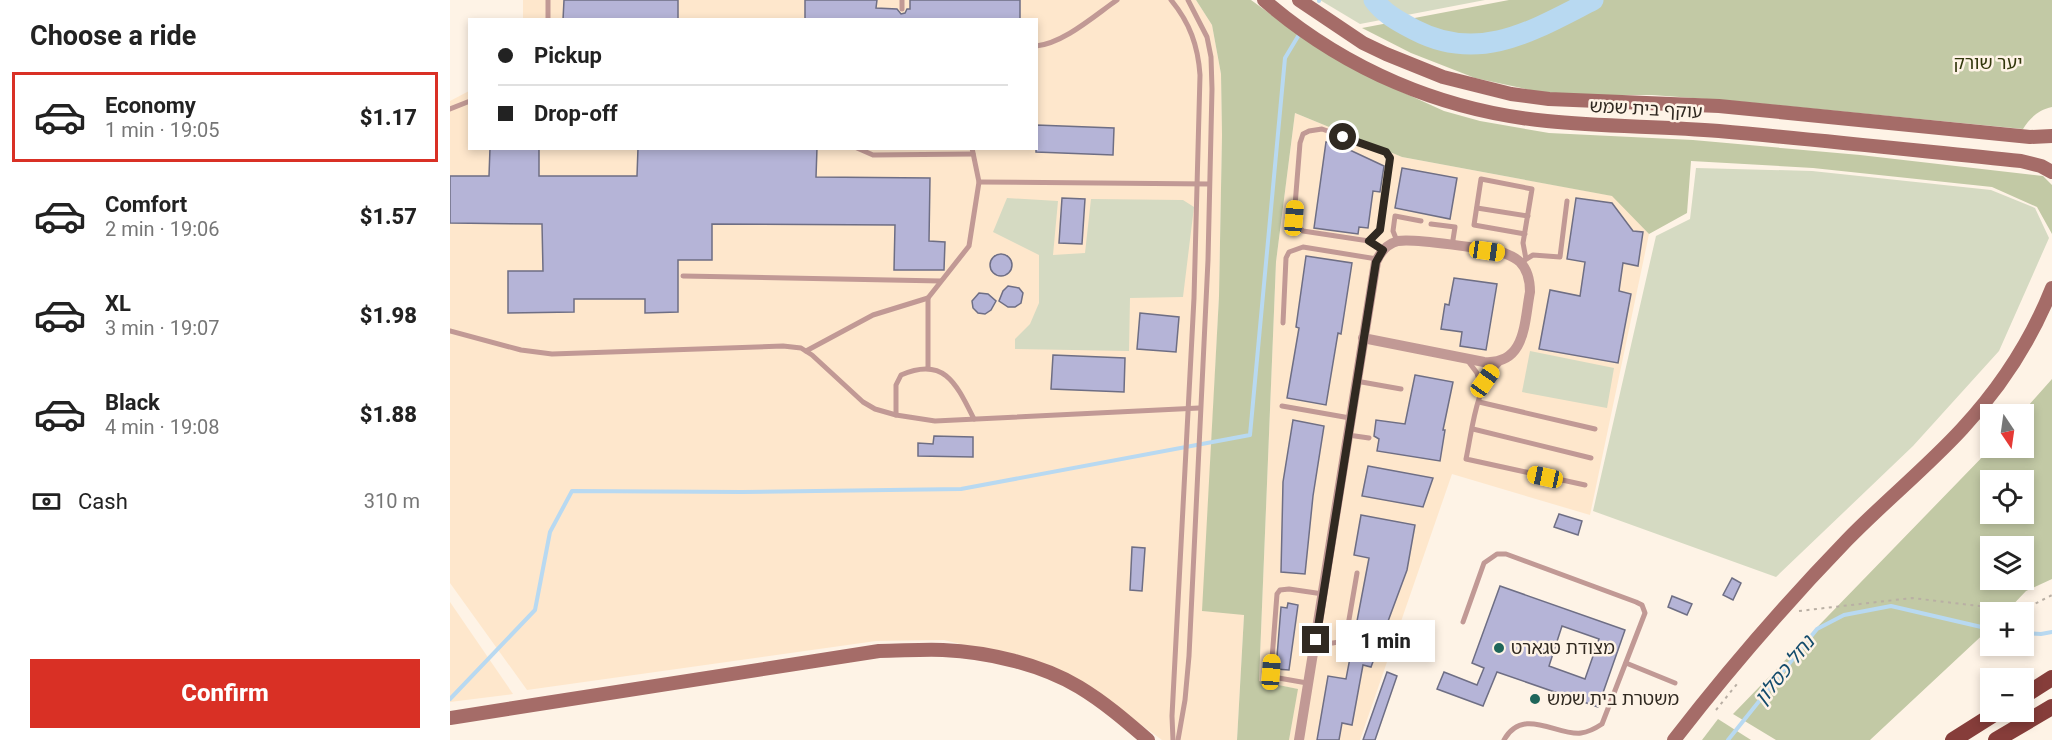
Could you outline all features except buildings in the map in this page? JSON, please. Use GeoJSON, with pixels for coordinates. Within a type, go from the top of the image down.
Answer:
{"type":"FeatureCollection","features":[{"type":"Feature","properties":{"kind":"highway"},"geometry":{"type":"LineString","coordinates":[[2034,690],[2052,678]]}},
{"type":"Feature","properties":{"kind":"highway"},"geometry":{"type":"LineString","coordinates":[[1996,740],[2052,707]]}},
{"type":"Feature","properties":{"kind":"highway"},"geometry":{"type":"LineString","coordinates":[[1953,740],[1982,722]]}},
{"type":"Feature","properties":{"kind":"main road","name":"עוקף בית שמש"},"geometry":{"type":"LineString","coordinates":[[1264,0],[1327,47],[1377,75],[1436,98],[1507,116],[1547,121],[1717,131],[2021,161],[2041,166],[2052,172]]}},
{"type":"Feature","properties":{"kind":"main road","name":"עוקף בית שמש"},"geometry":{"type":"LineString","coordinates":[[1299,0],[1363,43],[1405,63],[1443,77],[1511,94],[1549,99],[1719,106],[2030,137],[2052,136]]}},
{"type":"Feature","properties":{"kind":"main road"},"geometry":{"type":"LineString","coordinates":[[1674,740],[1779,614],[1847,540],[1981,407],[2023,349],[2041,316],[2052,288]]}},
{"type":"Feature","properties":{"kind":"main road"},"geometry":{"type":"LineString","coordinates":[[450,718],[879,651],[944,650],[998,657],[1045,671],[1098,699],[1148,740]]}},
{"type":"Feature","properties":{"kind":"street"},"geometry":{"type":"LineString","coordinates":[[1299,740],[1356,381],[1364,338],[1380,254],[1398,242],[1415,241],[1505,254],[1523,261],[1530,283],[1526,313],[1520,344],[1510,357],[1493,363],[1364,338]]}},
{"type":"Feature","properties":{"kind":"lane"},"geometry":{"type":"LineString","coordinates":[[548,0],[548,18]]}},
{"type":"Feature","properties":{"kind":"lane"},"geometry":{"type":"LineString","coordinates":[[902,0],[902,9]]}},
{"type":"Feature","properties":{"kind":"lane"},"geometry":{"type":"LineString","coordinates":[[1038,46],[1059,39],[1117,0]]}},
{"type":"Feature","properties":{"kind":"lane"},"geometry":{"type":"LineString","coordinates":[[1171,0],[1192,31],[1199,58],[1194,298],[1172,716],[1173,740]]}},
{"type":"Feature","properties":{"kind":"lane"},"geometry":{"type":"LineString","coordinates":[[1178,740],[1189,656],[1199,408],[1208,260],[1212,89],[1211,57],[1207,37],[1188,0]]}},
{"type":"Feature","properties":{"kind":"lane"},"geometry":{"type":"LineString","coordinates":[[450,109],[468,102]]}},
{"type":"Feature","properties":{"kind":"lane"},"geometry":{"type":"LineString","coordinates":[[1369,241],[1380,230],[1390,158],[1386,152],[1322,129],[1303,134],[1300,143],[1294,218],[1297,226],[1303,231],[1369,241],[1380,254]]}},
{"type":"Feature","properties":{"kind":"lane"},"geometry":{"type":"LineString","coordinates":[[806,351],[873,315],[928,298],[969,246],[979,182],[972,151],[873,155],[859,150]]}},
{"type":"Feature","properties":{"kind":"lane"},"geometry":{"type":"LineString","coordinates":[[1523,261],[1532,189],[1480,179],[1474,225],[1525,234]]}},
{"type":"Feature","properties":{"kind":"lane"},"geometry":{"type":"LineString","coordinates":[[979,182],[1209,184]]}},
{"type":"Feature","properties":{"kind":"lane"},"geometry":{"type":"LineString","coordinates":[[1523,261],[1533,255],[1560,257],[1567,201]]}},
{"type":"Feature","properties":{"kind":"lane"},"geometry":{"type":"LineString","coordinates":[[1477,208],[1528,216]]}},
{"type":"Feature","properties":{"kind":"lane"},"geometry":{"type":"LineString","coordinates":[[1398,242],[1393,231],[1395,216],[1421,221]]}},
{"type":"Feature","properties":{"kind":"lane"},"geometry":{"type":"LineString","coordinates":[[1431,224],[1455,227],[1452,246]]}},
{"type":"Feature","properties":{"kind":"lane"},"geometry":{"type":"LineString","coordinates":[[1283,323],[1286,258],[1289,252],[1303,247],[1380,254]]}},
{"type":"Feature","properties":{"kind":"lane"},"geometry":{"type":"LineString","coordinates":[[683,276],[941,281]]}},
{"type":"Feature","properties":{"kind":"lane"},"geometry":{"type":"LineString","coordinates":[[928,298],[928,368]]}},
{"type":"Feature","properties":{"kind":"lane"},"geometry":{"type":"LineString","coordinates":[[450,332],[521,350],[552,354],[783,346],[801,348],[874,409],[935,421],[1199,408]]}},
{"type":"Feature","properties":{"kind":"lane"},"geometry":{"type":"LineString","coordinates":[[1466,358],[1477,373],[1482,389]]}},
{"type":"Feature","properties":{"kind":"lane"},"geometry":{"type":"LineString","coordinates":[[1502,360],[1482,389],[1466,459],[1585,485]]}},
{"type":"Feature","properties":{"kind":"lane"},"geometry":{"type":"LineString","coordinates":[[896,415],[896,385],[900,375],[910,371],[934,368],[945,374],[974,419]]}},
{"type":"Feature","properties":{"kind":"lane"},"geometry":{"type":"LineString","coordinates":[[1356,381],[1401,389]]}},
{"type":"Feature","properties":{"kind":"lane"},"geometry":{"type":"LineString","coordinates":[[1479,402],[1595,429]]}},
{"type":"Feature","properties":{"kind":"lane"},"geometry":{"type":"LineString","coordinates":[[1282,406],[1350,418]]}},
{"type":"Feature","properties":{"kind":"lane"},"geometry":{"type":"LineString","coordinates":[[1473,429],[1591,458]]}},
{"type":"Feature","properties":{"kind":"lane"},"geometry":{"type":"LineString","coordinates":[[1348,435],[1369,438]]}},
{"type":"Feature","properties":{"kind":"lane"},"geometry":{"type":"LineString","coordinates":[[1463,622],[1484,564],[1497,554],[1506,554],[1642,605],[1645,613],[1602,724],[1593,730],[1579,734],[1529,723],[1517,728],[1504,740]]}},
{"type":"Feature","properties":{"kind":"lane"},"geometry":{"type":"LineString","coordinates":[[1316,640],[1333,644],[1346,637],[1357,573]]}},
{"type":"Feature","properties":{"kind":"lane"},"geometry":{"type":"LineString","coordinates":[[1309,683],[1274,677],[1271,672],[1277,594],[1280,590],[1289,589],[1323,594]]}},
{"type":"Feature","properties":{"kind":"lane"},"geometry":{"type":"LineString","coordinates":[[1626,663],[1676,682]]}},
{"type":"Feature","properties":{"kind":"path"},"geometry":{"type":"LineString","coordinates":[[1779,614],[1912,598],[2021,611],[2052,595]]}},
{"type":"Feature","properties":{"kind":"shaded area"},"geometry":{"type":"Polygon","coordinates":[[[523,0],[1196,0],[1212,25],[1221,74],[1222,135],[1219,296],[1203,611],[1244,614],[1237,740],[1162,740],[1081,681],[1046,665],[944,640],[876,641],[527,690],[450,583],[450,101],[468,92],[468,150],[1038,150],[1038,18],[523,18],[523,0]]]}},
{"type":"Feature","properties":{"kind":"shaded area"},"geometry":{"type":"Polygon","coordinates":[[[1295,113],[1402,157],[1613,196],[1649,234],[1590,515],[1452,474],[1360,740],[1289,740],[1297,689],[1259,681],[1276,262],[1295,113]]]}},
{"type":"Feature","properties":{"kind":"shaded area"},"geometry":{"type":"Polygon","coordinates":[[[450,602],[513,694],[450,702],[450,602]]]}},
{"type":"Feature","properties":{"kind":"green space"},"geometry":{"type":"Polygon","coordinates":[[[1196,0],[1251,0],[1313,45],[1378,81],[1444,111],[1480,121],[1549,133],[1693,140],[1860,155],[2043,176],[2052,185],[2052,234],[2037,207],[1992,187],[1813,168],[1691,161],[1687,213],[1649,234],[1612,196],[1402,157],[1295,113],[1276,262],[1259,681],[1298,689],[1289,740],[1237,740],[1244,615],[1202,611],[1219,296],[1222,135],[1221,74],[1212,25],[1196,0]]]}},
{"type":"Feature","properties":{"kind":"green space"},"geometry":{"type":"Polygon","coordinates":[[[1320,0],[1485,0],[1360,24],[1320,0]]]}},
{"type":"Feature","properties":{"kind":"green space","name":"יער שורק"},"geometry":{"type":"Polygon","coordinates":[[[1509,0],[2052,0],[2052,107],[2035,115],[2023,129],[1652,95],[1553,95],[1475,78],[1411,53],[1362,28],[1509,0]]]}},
{"type":"Feature","properties":{"kind":"green space"},"geometry":{"type":"Polygon","coordinates":[[[1696,168],[1812,171],[1991,190],[2035,208],[2049,238],[1999,351],[1913,446],[1776,577],[1593,511],[1656,236],[1690,219],[1696,168]]]}},
{"type":"Feature","properties":{"kind":"green space"},"geometry":{"type":"Polygon","coordinates":[[[1007,198],[1058,201],[1053,255],[1085,253],[1091,199],[1183,200],[1194,207],[1183,297],[1130,298],[1129,351],[1015,349],[1015,339],[1030,324],[1039,303],[1039,255],[993,232],[1007,198]]]}},
{"type":"Feature","properties":{"kind":"green space"},"geometry":{"type":"Polygon","coordinates":[[[1530,351],[1614,368],[1607,408],[1522,392],[1530,351]]]}},
{"type":"Feature","properties":{"kind":"green space"},"geometry":{"type":"Polygon","coordinates":[[[2052,379],[2052,579],[2034,587],[2034,536],[1980,536],[1980,590],[2028,590],[2016,602],[1980,602],[1980,637],[1870,740],[1776,740],[1733,714],[1981,458],[2034,458],[2034,404],[2030,404],[2052,379]]]}},
{"type":"Feature","properties":{"kind":"green space"},"geometry":{"type":"Polygon","coordinates":[[[1718,719],[1751,740],[1702,740],[1718,719]]]}},
{"type":"Feature","properties":{"kind":"waterway"},"geometry":{"type":"LineString","coordinates":[[1374,0],[1387,14],[1415,30],[1439,40],[1462,44],[1484,43],[1528,32],[1593,0]]}},
{"type":"Feature","properties":{"kind":"waterway"},"geometry":{"type":"LineString","coordinates":[[450,699],[535,610],[550,532],[572,491],[742,492],[961,489],[1250,435],[1285,58],[1300,33]]}},
{"type":"Feature","properties":{"kind":"waterway","name":"נחל כסלון"},"geometry":{"type":"LineString","coordinates":[[1728,740],[1817,629],[1844,615],[1891,606],[1980,627]]}},
{"type":"Feature","properties":{"kind":"waterway","name":"נחל כסלון"},"geometry":{"type":"LineString","coordinates":[[2034,634],[2052,632]]}},
{"type":"Feature","properties":{"kind":"place","name":"מצודת טגארט"},"geometry":{"type":"Point","coordinates":[1499,648]}},
{"type":"Feature","properties":{"kind":"place","name":"משטרת בית שמש"},"geometry":{"type":"Point","coordinates":[1535,699]}},
{"type":"Feature","properties":{"kind":"route"},"geometry":{"type":"LineString","coordinates":[[1316,640],[1376,262],[1383,250],[1369,241],[1380,230],[1390,158],[1386,152],[1343,137]]}}]}
